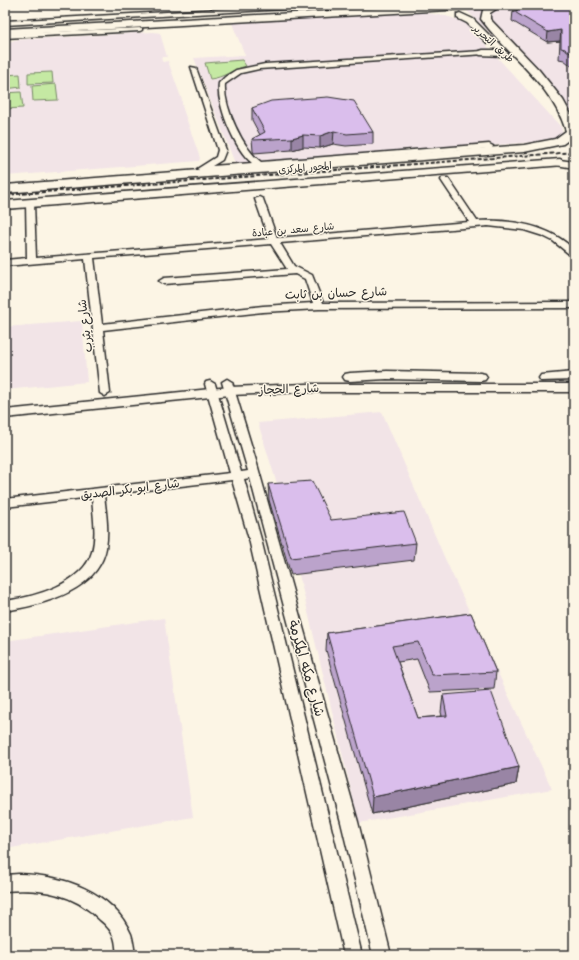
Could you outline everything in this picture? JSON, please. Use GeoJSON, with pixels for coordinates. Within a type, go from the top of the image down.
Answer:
{"type":"FeatureCollection","features":[{"type":"Feature","properties":{"kind":"main road"},"geometry":{"type":"LineString","coordinates":[[5,33],[386,5]]}},
{"type":"Feature","properties":{"kind":"main road","name":"طريق التحرير"},"geometry":{"type":"LineString","coordinates":[[498,5],[460,16],[470,21],[503,53],[517,63],[529,66]]}},
{"type":"Feature","properties":{"kind":"main road"},"geometry":{"type":"LineString","coordinates":[[5,33],[484,10]]}},
{"type":"Feature","properties":{"kind":"main road","name":"طريق التحرير"},"geometry":{"type":"LineString","coordinates":[[484,10],[487,22],[529,66],[561,106]]}},
{"type":"Feature","properties":{"kind":"main road"},"geometry":{"type":"LineString","coordinates":[[483,53],[503,53]]}},
{"type":"Feature","properties":{"kind":"main road","name":"المحور المركزى"},"geometry":{"type":"LineString","coordinates":[[5,189],[485,149],[543,146],[562,141],[571,135],[572,131],[561,106]]}},
{"type":"Feature","properties":{"kind":"main road"},"geometry":{"type":"LineString","coordinates":[[485,149],[494,168]]}},
{"type":"Feature","properties":{"kind":"main road","name":"المحور المركزى"},"geometry":{"type":"LineString","coordinates":[[5,205],[560,163]]}},
{"type":"Feature","properties":{"kind":"street"},"geometry":{"type":"LineString","coordinates":[[5,23],[320,5],[338,8]]}},
{"type":"Feature","properties":{"kind":"street"},"geometry":{"type":"LineString","coordinates":[[5,33],[140,29]]}},
{"type":"Feature","properties":{"kind":"street"},"geometry":{"type":"LineString","coordinates":[[260,165],[246,154],[232,124],[221,86],[225,80],[232,75],[250,69],[272,65],[483,53]]}},
{"type":"Feature","properties":{"kind":"street"},"geometry":{"type":"LineString","coordinates":[[193,68],[222,150],[220,158],[198,172]]}},
{"type":"Feature","properties":{"kind":"street"},"geometry":{"type":"LineString","coordinates":[[198,172],[260,165],[485,149]]}},
{"type":"Feature","properties":{"kind":"street"},"geometry":{"type":"LineString","coordinates":[[560,163],[574,165]]}},
{"type":"Feature","properties":{"kind":"street"},"geometry":{"type":"LineString","coordinates":[[445,180],[474,224]]}},
{"type":"Feature","properties":{"kind":"street"},"geometry":{"type":"LineString","coordinates":[[259,199],[274,242],[288,264],[296,271],[309,277],[319,306]]}},
{"type":"Feature","properties":{"kind":"street"},"geometry":{"type":"LineString","coordinates":[[30,203],[32,260]]}},
{"type":"Feature","properties":{"kind":"street","name":"شارع سعد بن عبادة"},"geometry":{"type":"LineString","coordinates":[[5,263],[274,242],[474,224],[516,226],[542,232],[563,242],[574,256]]}},
{"type":"Feature","properties":{"kind":"street","name":"شارع يثرب"},"geometry":{"type":"LineString","coordinates":[[89,256],[99,327],[105,393]]}},
{"type":"Feature","properties":{"kind":"street"},"geometry":{"type":"LineString","coordinates":[[164,281],[296,271]]}},
{"type":"Feature","properties":{"kind":"street","name":"شارع حسان بن ثابت"},"geometry":{"type":"LineString","coordinates":[[99,327],[263,309],[319,306],[574,305]]}},
{"type":"Feature","properties":{"kind":"street","name":"شارع الحجاز"},"geometry":{"type":"LineString","coordinates":[[5,403],[105,393],[229,387],[387,375],[518,378],[574,376]]}},
{"type":"Feature","properties":{"kind":"street","name":"شارع الحجاز"},"geometry":{"type":"LineString","coordinates":[[229,387],[574,388]]}},
{"type":"Feature","properties":{"kind":"street","name":"شارع مكه المكرمة"},"geometry":{"type":"LineString","coordinates":[[229,387],[364,872],[382,955]]}},
{"type":"Feature","properties":{"kind":"street","name":"شارع الحجاز"},"geometry":{"type":"LineString","coordinates":[[5,414],[211,388]]}},
{"type":"Feature","properties":{"kind":"street","name":"شارع مكه المكرمة"},"geometry":{"type":"LineString","coordinates":[[211,388],[255,539],[353,955]]}},
{"type":"Feature","properties":{"kind":"street","name":"شارع ابو بكر الصديق"},"geometry":{"type":"LineString","coordinates":[[5,503],[254,474]]}},
{"type":"Feature","properties":{"kind":"street"},"geometry":{"type":"LineString","coordinates":[[5,606],[43,599],[67,587],[86,572],[98,555],[101,537],[98,492]]}},
{"type":"Feature","properties":{"kind":"street"},"geometry":{"type":"LineString","coordinates":[[5,883],[32,882],[55,885],[74,891],[91,901],[106,913],[118,928],[123,936],[126,955]]}},
{"type":"Feature","properties":{"kind":"shaded area"},"geometry":{"type":"Polygon","coordinates":[[[316,5],[574,5],[574,116],[462,6],[321,12],[316,5]]]}},
{"type":"Feature","properties":{"kind":"shaded area"},"geometry":{"type":"Polygon","coordinates":[[[420,12],[446,16],[465,22],[561,127],[563,134],[555,139],[546,141],[236,166],[194,58],[245,55],[231,21],[420,12]]]}},
{"type":"Feature","properties":{"kind":"shaded area"},"geometry":{"type":"Polygon","coordinates":[[[153,32],[160,33],[167,57],[161,57],[162,61],[168,61],[200,158],[199,161],[5,176],[5,42],[14,40],[153,32]]]}},
{"type":"Feature","properties":{"kind":"shaded area"},"geometry":{"type":"Polygon","coordinates":[[[82,321],[87,382],[5,390],[5,327],[82,321]]]}},
{"type":"Feature","properties":{"kind":"shaded area"},"geometry":{"type":"Polygon","coordinates":[[[382,412],[446,561],[552,789],[359,823],[277,484],[258,423],[382,412]]]}},
{"type":"Feature","properties":{"kind":"shaded area"},"geometry":{"type":"Polygon","coordinates":[[[164,618],[193,817],[5,849],[5,641],[164,618]]]}},
{"type":"Feature","properties":{"kind":"green space"},"geometry":{"type":"Polygon","coordinates":[[[242,60],[246,66],[210,79],[205,63],[242,60]]]}},
{"type":"Feature","properties":{"kind":"green space"},"geometry":{"type":"Polygon","coordinates":[[[52,72],[53,83],[28,84],[28,73],[52,72]]]}},
{"type":"Feature","properties":{"kind":"green space"},"geometry":{"type":"Polygon","coordinates":[[[20,74],[21,87],[5,89],[5,75],[20,74]]]}},
{"type":"Feature","properties":{"kind":"green space"},"geometry":{"type":"Polygon","coordinates":[[[56,84],[58,100],[33,101],[32,86],[56,84]]]}},
{"type":"Feature","properties":{"kind":"green space"},"geometry":{"type":"Polygon","coordinates":[[[21,92],[23,108],[5,109],[5,93],[21,92]]]}},
{"type":"Feature","properties":{"kind":"building"},"geometry":{"type":"Polygon","coordinates":[[[521,5],[566,5],[574,9],[574,56],[565,49],[561,48],[561,30],[548,32],[513,11],[518,11],[516,10],[521,5]]]}},
{"type":"Feature","properties":{"kind":"building"},"geometry":{"type":"Polygon","coordinates":[[[328,97],[354,101],[373,132],[347,134],[334,131],[320,136],[303,135],[292,138],[252,139],[265,132],[252,108],[271,101],[328,97]]]}},
{"type":"Feature","properties":{"kind":"building"},"geometry":{"type":"Polygon","coordinates":[[[312,481],[331,520],[404,512],[416,543],[291,558],[268,484],[312,481]]]}},
{"type":"Feature","properties":{"kind":"building"},"geometry":{"type":"Polygon","coordinates":[[[471,613],[496,672],[432,675],[418,642],[392,646],[418,718],[447,716],[443,695],[491,691],[519,767],[373,797],[327,633],[471,613]]]}},
{"type":"Feature","properties":{"kind":"railway"},"geometry":{"type":"LineString","coordinates":[[5,195],[574,152]]}}]}
